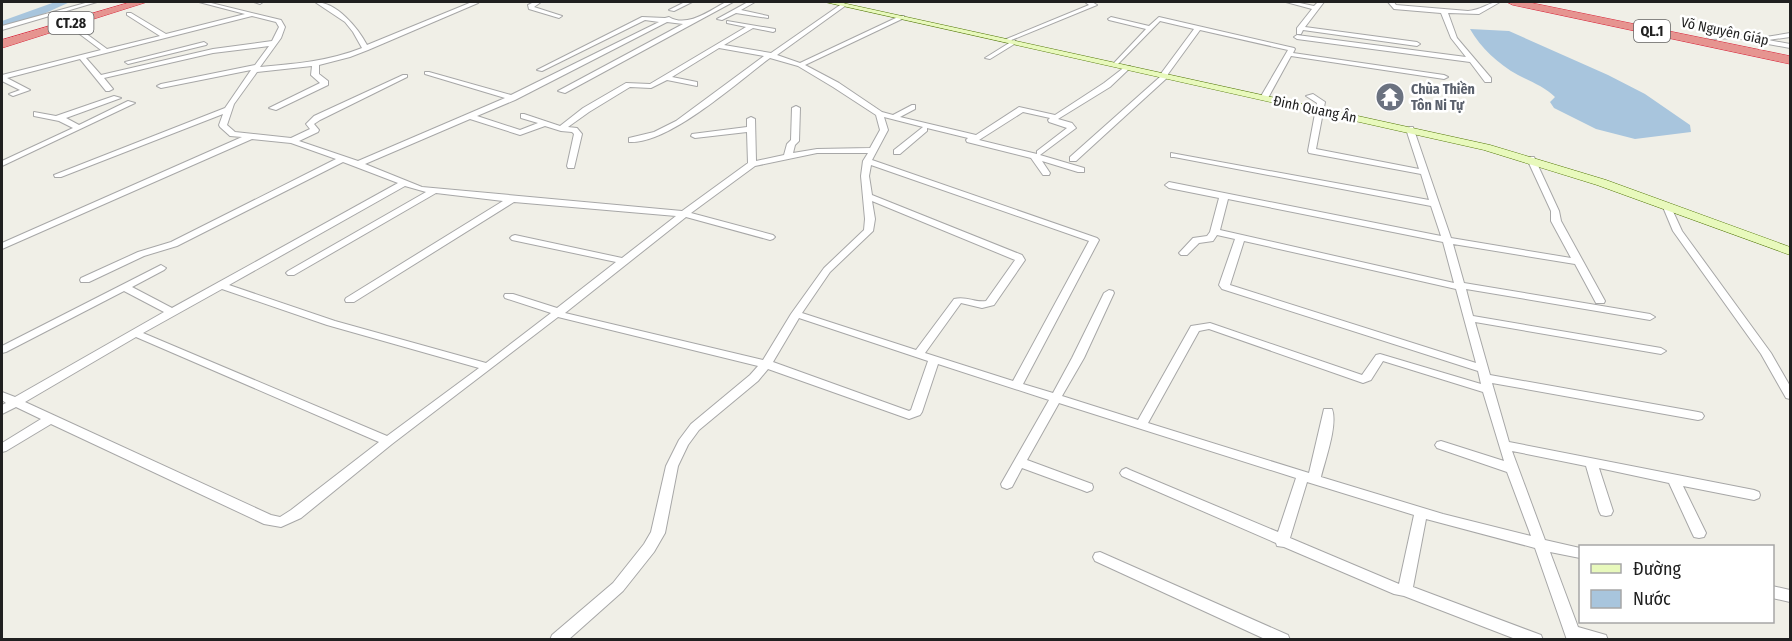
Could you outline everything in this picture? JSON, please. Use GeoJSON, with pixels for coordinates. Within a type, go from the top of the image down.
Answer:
{"type":"FeatureCollection","features":[{"type":"Feature","properties":{"kind":"highway","name":"CT.28"},"geometry":{"type":"LineString","coordinates":[[2,35],[115,2]]}},
{"type":"Feature","properties":{"kind":"highway","name":"CT.28"},"geometry":{"type":"LineString","coordinates":[[2,44],[141,2]]}},
{"type":"Feature","properties":{"kind":"highway","name":"Võ Nguyên Giáp"},"geometry":{"type":"LineString","coordinates":[[1513,2],[1791,60]]}},
{"type":"Feature","properties":{"kind":"highway","name":"Võ Nguyên Giáp"},"geometry":{"type":"LineString","coordinates":[[1540,2],[1791,54]]}},
{"type":"Feature","properties":{"kind":"street"},"geometry":{"type":"LineString","coordinates":[[2,28],[94,2]]}},
{"type":"Feature","properties":{"kind":"street"},"geometry":{"type":"LineString","coordinates":[[202,2],[279,21],[282,27],[274,43],[227,110],[223,125],[233,134],[292,141],[434,192],[684,214],[770,237]]}},
{"type":"Feature","properties":{"kind":"street"},"geometry":{"type":"LineString","coordinates":[[318,2],[339,13],[354,26],[366,49]]}},
{"type":"Feature","properties":{"kind":"street"},"geometry":{"type":"LineString","coordinates":[[161,86],[256,68],[316,64],[339,59],[476,2]]}},
{"type":"Feature","properties":{"kind":"street"},"geometry":{"type":"LineString","coordinates":[[538,2],[531,5],[531,8],[559,16]]}},
{"type":"Feature","properties":{"kind":"street"},"geometry":{"type":"LineString","coordinates":[[672,10],[688,2]]}},
{"type":"Feature","properties":{"kind":"street"},"geometry":{"type":"LineString","coordinates":[[689,21],[685,17],[719,2]]}},
{"type":"Feature","properties":{"kind":"street"},"geometry":{"type":"LineString","coordinates":[[724,2],[730,2]]}},
{"type":"Feature","properties":{"kind":"street"},"geometry":{"type":"LineString","coordinates":[[562,91],[689,21],[730,2]]}},
{"type":"Feature","properties":{"kind":"street"},"geometry":{"type":"LineString","coordinates":[[720,20],[752,2]]}},
{"type":"Feature","properties":{"kind":"street","name":"Đinh Quang Ân"},"geometry":{"type":"LineString","coordinates":[[829,2],[1410,129],[1532,159],[1791,251]]}},
{"type":"Feature","properties":{"kind":"street"},"geometry":{"type":"LineString","coordinates":[[988,58],[1011,41],[1094,5],[1088,2]]}},
{"type":"Feature","properties":{"kind":"street"},"geometry":{"type":"LineString","coordinates":[[1289,2],[1319,5]]}},
{"type":"Feature","properties":{"kind":"street"},"geometry":{"type":"LineString","coordinates":[[1391,2],[1394,7],[1444,12],[1479,12],[1497,2]]}},
{"type":"Feature","properties":{"kind":"street"},"geometry":{"type":"LineString","coordinates":[[632,140],[657,134],[679,123],[843,4]]}},
{"type":"Feature","properties":{"kind":"street"},"geometry":{"type":"LineString","coordinates":[[1264,98],[1290,52],[1300,28],[1319,5]]}},
{"type":"Feature","properties":{"kind":"street"},"geometry":{"type":"LineString","coordinates":[[735,11],[766,17]]}},
{"type":"Feature","properties":{"kind":"street"},"geometry":{"type":"LineString","coordinates":[[1444,12],[1454,38],[1488,80]]}},
{"type":"Feature","properties":{"kind":"street"},"geometry":{"type":"LineString","coordinates":[[129,14],[163,36],[183,58]]}},
{"type":"Feature","properties":{"kind":"street"},"geometry":{"type":"LineString","coordinates":[[2,78],[81,56],[250,15]]}},
{"type":"Feature","properties":{"kind":"street"},"geometry":{"type":"LineString","coordinates":[[800,65],[902,17]]}},
{"type":"Feature","properties":{"kind":"street"},"geometry":{"type":"LineString","coordinates":[[540,70],[644,18],[689,21]]}},
{"type":"Feature","properties":{"kind":"street"},"geometry":{"type":"LineString","coordinates":[[1116,64],[1159,19],[1290,52],[1444,77]]}},
{"type":"Feature","properties":{"kind":"street"},"geometry":{"type":"LineString","coordinates":[[359,164],[512,98],[669,20]]}},
{"type":"Feature","properties":{"kind":"street"},"geometry":{"type":"LineString","coordinates":[[1111,20],[1149,28]]}},
{"type":"Feature","properties":{"kind":"street"},"geometry":{"type":"LineString","coordinates":[[729,22],[773,30]]}},
{"type":"Feature","properties":{"kind":"street"},"geometry":{"type":"LineString","coordinates":[[561,129],[586,110],[629,85],[648,87],[752,26]]}},
{"type":"Feature","properties":{"kind":"street"},"geometry":{"type":"LineString","coordinates":[[75,28],[105,50]]}},
{"type":"Feature","properties":{"kind":"street"},"geometry":{"type":"LineString","coordinates":[[1073,159],[1165,75],[1198,28]]}},
{"type":"Feature","properties":{"kind":"street"},"geometry":{"type":"LineString","coordinates":[[1300,28],[1417,44]]}},
{"type":"Feature","properties":{"kind":"street"},"geometry":{"type":"LineString","coordinates":[[1759,40],[1791,35]]}},
{"type":"Feature","properties":{"kind":"street"},"geometry":{"type":"LineString","coordinates":[[1710,37],[1737,36],[1791,46]]}},
{"type":"Feature","properties":{"kind":"street"},"geometry":{"type":"LineString","coordinates":[[1297,37],[1470,60]]}},
{"type":"Feature","properties":{"kind":"street"},"geometry":{"type":"LineString","coordinates":[[101,77],[183,58],[274,43]]}},
{"type":"Feature","properties":{"kind":"street"},"geometry":{"type":"LineString","coordinates":[[128,62],[204,44]]}},
{"type":"Feature","properties":{"kind":"street"},"geometry":{"type":"LineString","coordinates":[[718,46],[770,56],[800,65],[885,117],[924,129],[1037,154],[1081,170]]}},
{"type":"Feature","properties":{"kind":"street"},"geometry":{"type":"LineString","coordinates":[[81,56],[109,89]]}},
{"type":"Feature","properties":{"kind":"street"},"geometry":{"type":"LineString","coordinates":[[589,61],[610,65]]}},
{"type":"Feature","properties":{"kind":"street"},"geometry":{"type":"LineString","coordinates":[[273,108],[325,83],[315,75],[316,64]]}},
{"type":"Feature","properties":{"kind":"street"},"geometry":{"type":"LineString","coordinates":[[1037,154],[1072,128],[1052,120],[1055,117],[1107,85],[1128,67]]}},
{"type":"Feature","properties":{"kind":"street"},"geometry":{"type":"LineString","coordinates":[[427,73],[512,98]]}},
{"type":"Feature","properties":{"kind":"street"},"geometry":{"type":"LineString","coordinates":[[292,141],[315,130],[310,124],[316,118],[405,76]]}},
{"type":"Feature","properties":{"kind":"street"},"geometry":{"type":"LineString","coordinates":[[665,77],[694,84]]}},
{"type":"Feature","properties":{"kind":"street"},"geometry":{"type":"LineString","coordinates":[[2,78],[26,90],[13,94]]}},
{"type":"Feature","properties":{"kind":"street"},"geometry":{"type":"LineString","coordinates":[[549,80],[572,86]]}},
{"type":"Feature","properties":{"kind":"street"},"geometry":{"type":"LineString","coordinates":[[1310,96],[1321,102],[1312,151],[1423,172]]}},
{"type":"Feature","properties":{"kind":"street"},"geometry":{"type":"LineString","coordinates":[[58,119],[117,98]]}},
{"type":"Feature","properties":{"kind":"street"},"geometry":{"type":"LineString","coordinates":[[2,164],[131,103]]}},
{"type":"Feature","properties":{"kind":"street"},"geometry":{"type":"LineString","coordinates":[[788,157],[791,144],[795,141],[796,108]]}},
{"type":"Feature","properties":{"kind":"street"},"geometry":{"type":"LineString","coordinates":[[885,117],[912,108]]}},
{"type":"Feature","properties":{"kind":"street"},"geometry":{"type":"LineString","coordinates":[[885,117],[977,138],[1022,109],[1055,117]]}},
{"type":"Feature","properties":{"kind":"street"},"geometry":{"type":"LineString","coordinates":[[58,175],[227,110]]}},
{"type":"Feature","properties":{"kind":"street"},"geometry":{"type":"LineString","coordinates":[[37,114],[78,127]]}},
{"type":"Feature","properties":{"kind":"street"},"geometry":{"type":"LineString","coordinates":[[470,116],[520,133],[543,124]]}},
{"type":"Feature","properties":{"kind":"street"},"geometry":{"type":"LineString","coordinates":[[524,116],[543,124],[574,130],[578,134],[571,166]]}},
{"type":"Feature","properties":{"kind":"street"},"geometry":{"type":"LineString","coordinates":[[556,639],[618,587],[649,548],[658,533],[672,465],[683,443],[695,427],[754,378],[766,364],[796,314],[827,270],[868,231],[870,219],[867,196],[867,161],[884,130],[885,117]]}},
{"type":"Feature","properties":{"kind":"street"},"geometry":{"type":"LineString","coordinates":[[751,119],[752,164]]}},
{"type":"Feature","properties":{"kind":"street"},"geometry":{"type":"LineString","coordinates":[[694,136],[751,129]]}},
{"type":"Feature","properties":{"kind":"street"},"geometry":{"type":"LineString","coordinates":[[897,152],[924,129]]}},
{"type":"Feature","properties":{"kind":"street"},"geometry":{"type":"LineString","coordinates":[[1410,129],[1448,240],[1504,445],[1574,636],[1601,639]]}},
{"type":"Feature","properties":{"kind":"street"},"geometry":{"type":"LineString","coordinates":[[2,246],[249,137]]}},
{"type":"Feature","properties":{"kind":"street"},"geometry":{"type":"LineString","coordinates":[[2,396],[14,404],[269,520],[281,522],[296,514],[388,441],[752,164],[817,151],[872,150]]}},
{"type":"Feature","properties":{"kind":"street"},"geometry":{"type":"LineString","coordinates":[[1037,154],[1046,173]]}},
{"type":"Feature","properties":{"kind":"street"},"geometry":{"type":"LineString","coordinates":[[1174,155],[1434,204]]}},
{"type":"Feature","properties":{"kind":"street"},"geometry":{"type":"LineString","coordinates":[[85,280],[141,254],[174,244],[344,158]]}},
{"type":"Feature","properties":{"kind":"street"},"geometry":{"type":"LineString","coordinates":[[1532,159],[1555,211],[1556,220],[1600,301]]}},
{"type":"Feature","properties":{"kind":"street"},"geometry":{"type":"LineString","coordinates":[[867,161],[1094,240],[1016,386]]}},
{"type":"Feature","properties":{"kind":"street"},"geometry":{"type":"LineString","coordinates":[[2,410],[171,312],[404,183]]}},
{"type":"Feature","properties":{"kind":"street"},"geometry":{"type":"LineString","coordinates":[[1169,185],[1448,240],[1579,262]]}},
{"type":"Feature","properties":{"kind":"street"},"geometry":{"type":"LineString","coordinates":[[291,273],[434,192]]}},
{"type":"Feature","properties":{"kind":"street"},"geometry":{"type":"LineString","coordinates":[[867,196],[1019,256],[1020,260],[990,303],[979,305],[966,300],[958,301],[918,355]]}},
{"type":"Feature","properties":{"kind":"street"},"geometry":{"type":"LineString","coordinates":[[1184,252],[1196,240],[1210,239],[1215,232],[1224,196]]}},
{"type":"Feature","properties":{"kind":"street"},"geometry":{"type":"LineString","coordinates":[[350,300],[512,199]]}},
{"type":"Feature","properties":{"kind":"street"},"geometry":{"type":"LineString","coordinates":[[1667,207],[1678,231],[1766,353],[1789,390]]}},
{"type":"Feature","properties":{"kind":"street"},"geometry":{"type":"LineString","coordinates":[[1215,232],[1459,286],[1650,316]]}},
{"type":"Feature","properties":{"kind":"street"},"geometry":{"type":"LineString","coordinates":[[1241,237],[1226,276],[1224,285],[1226,287],[1487,379]]}},
{"type":"Feature","properties":{"kind":"street"},"geometry":{"type":"LineString","coordinates":[[515,238],[625,261]]}},
{"type":"Feature","properties":{"kind":"street"},"geometry":{"type":"LineString","coordinates":[[2,350],[161,268]]}},
{"type":"Feature","properties":{"kind":"street"},"geometry":{"type":"LineString","coordinates":[[221,285],[331,323],[488,367]]}},
{"type":"Feature","properties":{"kind":"street"},"geometry":{"type":"LineString","coordinates":[[124,286],[171,312]]}},
{"type":"Feature","properties":{"kind":"street"},"geometry":{"type":"LineString","coordinates":[[1007,484],[1056,398],[1109,293]]}},
{"type":"Feature","properties":{"kind":"street"},"geometry":{"type":"LineString","coordinates":[[508,297],[558,313],[766,364],[909,415],[916,412],[934,360]]}},
{"type":"Feature","properties":{"kind":"street"},"geometry":{"type":"LineString","coordinates":[[796,314],[918,355],[1421,513],[1579,553]]}},
{"type":"Feature","properties":{"kind":"street"},"geometry":{"type":"LineString","coordinates":[[1469,318],[1661,351]]}},
{"type":"Feature","properties":{"kind":"street"},"geometry":{"type":"LineString","coordinates":[[1141,425],[1196,328],[1202,325],[1363,379],[1367,377],[1380,357],[1487,379],[1698,416]]}},
{"type":"Feature","properties":{"kind":"street"},"geometry":{"type":"LineString","coordinates":[[135,333],[388,441]]}},
{"type":"Feature","properties":{"kind":"street"},"geometry":{"type":"LineString","coordinates":[[1282,542],[1309,478],[1327,427],[1328,412]]}},
{"type":"Feature","properties":{"kind":"street"},"geometry":{"type":"LineString","coordinates":[[2,448],[50,420]]}},
{"type":"Feature","properties":{"kind":"street"},"geometry":{"type":"LineString","coordinates":[[1441,445],[1513,469]]}},
{"type":"Feature","properties":{"kind":"street"},"geometry":{"type":"LineString","coordinates":[[1504,445],[1754,495]]}},
{"type":"Feature","properties":{"kind":"street"},"geometry":{"type":"LineString","coordinates":[[1020,462],[1087,487]]}},
{"type":"Feature","properties":{"kind":"street"},"geometry":{"type":"LineString","coordinates":[[1591,463],[1606,511]]}},
{"type":"Feature","properties":{"kind":"street"},"geometry":{"type":"LineString","coordinates":[[1126,473],[1282,542],[1399,590],[1405,590],[1536,639]]}},
{"type":"Feature","properties":{"kind":"street"},"geometry":{"type":"LineString","coordinates":[[1674,479],[1699,533]]}},
{"type":"Feature","properties":{"kind":"street"},"geometry":{"type":"LineString","coordinates":[[1405,590],[1421,513]]}},
{"type":"Feature","properties":{"kind":"street"},"geometry":{"type":"LineString","coordinates":[[1100,557],[1283,639]]}},
{"type":"Feature","properties":{"kind":"street"},"geometry":{"type":"LineString","coordinates":[[1774,592],[1791,596]]}},
{"type":"Feature","properties":{"kind":"water"},"geometry":{"type":"Polygon","coordinates":[[[55,2],[70,2],[30,20],[2,27],[2,21],[55,2]]]}},
{"type":"Feature","properties":{"kind":"water"},"geometry":{"type":"Polygon","coordinates":[[[1470,29],[1509,31],[1608,75],[1645,94],[1690,125],[1691,132],[1635,139],[1596,129],[1554,108],[1550,102],[1555,97],[1551,93],[1497,61],[1479,43],[1470,29]]]}},
{"type":"Feature","properties":{"kind":"place","name":"Chùa Thiền Tôn Ni Tự"},"geometry":{"type":"Point","coordinates":[1390,97]}}]}
